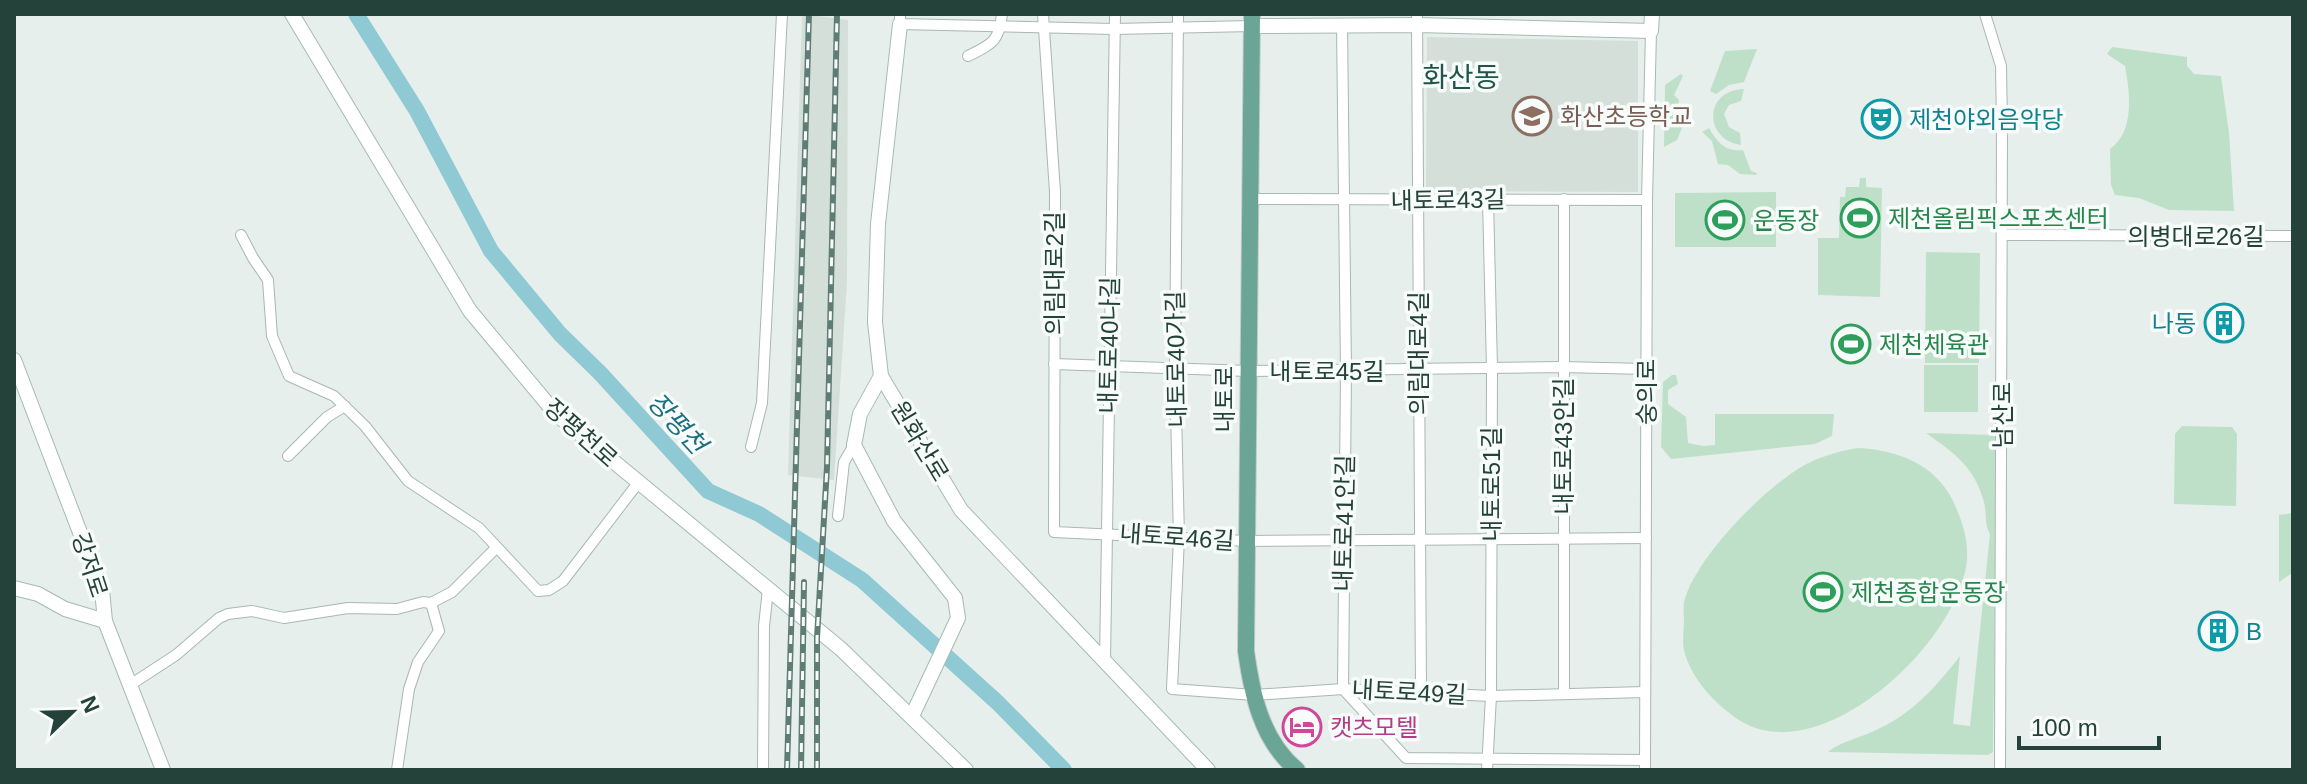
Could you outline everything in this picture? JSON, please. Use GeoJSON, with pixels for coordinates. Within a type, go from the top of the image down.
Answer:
{"type":"FeatureCollection","features":[{"type":"Feature","properties":{"kind":"main road","name":"내토로"},"geometry":{"type":"LineString","coordinates":[[1252,20],[1246,651],[1259,716],[1274,744],[1297,770]]}},
{"type":"Feature","properties":{"kind":"street","name":"장평천로"},"geometry":{"type":"LineString","coordinates":[[292,14],[470,311],[556,414],[916,710],[966,770]]}},
{"type":"Feature","properties":{"kind":"street"},"geometry":{"type":"LineString","coordinates":[[751,447],[762,403],[782,14]]}},
{"type":"Feature","properties":{"kind":"street"},"geometry":{"type":"LineString","coordinates":[[968,56],[995,41],[1002,14]]}},
{"type":"Feature","properties":{"kind":"street","name":"의림대로2길"},"geometry":{"type":"LineString","coordinates":[[1043,14],[1055,192],[1054,532]]}},
{"type":"Feature","properties":{"kind":"street","name":"내토로40나길"},"geometry":{"type":"LineString","coordinates":[[1105,662],[1115,14]]}},
{"type":"Feature","properties":{"kind":"street","name":"내토로40가길"},"geometry":{"type":"LineString","coordinates":[[1172,689],[1179,538],[1175,368],[1178,14]]}},
{"type":"Feature","properties":{"kind":"street","name":"숭의로"},"geometry":{"type":"LineString","coordinates":[[1645,765],[1647,200],[1652,14]]}},
{"type":"Feature","properties":{"kind":"street","name":"남산로"},"geometry":{"type":"LineString","coordinates":[[1985,14],[2001,66],[2000,770]]}},
{"type":"Feature","properties":{"kind":"street"},"geometry":{"type":"LineString","coordinates":[[900,19],[1001,27],[1114,29],[1178,28],[1252,20],[1342,24],[1417,20],[1651,31]]}},
{"type":"Feature","properties":{"kind":"street","name":"원화산로"},"geometry":{"type":"LineString","coordinates":[[900,19],[878,224],[875,322],[881,376],[961,510],[1208,770]]}},
{"type":"Feature","properties":{"kind":"street","name":"의림대로4길"},"geometry":{"type":"LineString","coordinates":[[1417,20],[1421,693]]}},
{"type":"Feature","properties":{"kind":"street","name":"내토로41안길"},"geometry":{"type":"LineString","coordinates":[[1342,24],[1346,371],[1343,689]]}},
{"type":"Feature","properties":{"kind":"street","name":"내토로43길"},"geometry":{"type":"LineString","coordinates":[[1250,199],[1647,200]]}},
{"type":"Feature","properties":{"kind":"street","name":"내토로51길"},"geometry":{"type":"LineString","coordinates":[[1488,199],[1492,369],[1488,765]]}},
{"type":"Feature","properties":{"kind":"street","name":"내토로43안길"},"geometry":{"type":"LineString","coordinates":[[1564,199],[1564,694]]}},
{"type":"Feature","properties":{"kind":"street"},"geometry":{"type":"LineString","coordinates":[[241,235],[268,280],[272,336],[285,369],[293,380],[323,391],[345,406],[365,426],[408,481],[479,528],[534,589],[549,590],[571,572],[638,483]]}},
{"type":"Feature","properties":{"kind":"street","name":"의병대로26길"},"geometry":{"type":"LineString","coordinates":[[2003,235],[2293,236]]}},
{"type":"Feature","properties":{"kind":"street","name":"강저로"},"geometry":{"type":"LineString","coordinates":[[14,360],[102,590],[105,621],[163,770]]}},
{"type":"Feature","properties":{"kind":"street","name":"내토로45길"},"geometry":{"type":"LineString","coordinates":[[1054,364],[1248,371],[1562,367],[1646,369]]}},
{"type":"Feature","properties":{"kind":"street"},"geometry":{"type":"LineString","coordinates":[[838,516],[844,462],[854,445],[860,414],[881,376]]}},
{"type":"Feature","properties":{"kind":"street"},"geometry":{"type":"LineString","coordinates":[[288,456],[327,417],[345,406]]}},
{"type":"Feature","properties":{"kind":"street"},"geometry":{"type":"LineString","coordinates":[[854,445],[894,521],[955,598],[958,618],[916,710]]}},
{"type":"Feature","properties":{"kind":"street","name":"내토로46길"},"geometry":{"type":"LineString","coordinates":[[1054,532],[1107,532],[1247,541],[1646,538]]}},
{"type":"Feature","properties":{"kind":"street"},"geometry":{"type":"LineString","coordinates":[[130,685],[176,655],[219,618],[228,614],[252,611],[284,618],[348,608],[397,609],[431,603],[452,592],[496,548]]}},
{"type":"Feature","properties":{"kind":"street"},"geometry":{"type":"LineString","coordinates":[[14,588],[38,594],[65,609],[105,621]]}},
{"type":"Feature","properties":{"kind":"street"},"geometry":{"type":"LineString","coordinates":[[763,770],[764,626],[768,589]]}},
{"type":"Feature","properties":{"kind":"street"},"geometry":{"type":"LineString","coordinates":[[397,770],[409,689],[418,662],[439,631],[431,603]]}},
{"type":"Feature","properties":{"kind":"street","name":"내토로49길"},"geometry":{"type":"LineString","coordinates":[[1172,689],[1254,695],[1343,689],[1491,696],[1645,692]]}},
{"type":"Feature","properties":{"kind":"street"},"geometry":{"type":"LineString","coordinates":[[1343,689],[1406,758],[1488,765],[1645,765]]}},
{"type":"Feature","properties":{"kind":"shaded area"},"geometry":{"type":"Polygon","coordinates":[[[802,14],[848,20],[847,281],[834,480],[788,475],[802,14]]]}},
{"type":"Feature","properties":{"kind":"shaded area","name":"화산초등학교"},"geometry":{"type":"Polygon","coordinates":[[[1427,37],[1638,41],[1638,192],[1426,191],[1427,37]]]}},
{"type":"Feature","properties":{"kind":"green space"},"geometry":{"type":"Polygon","coordinates":[[[2112,47],[2187,57],[2187,66],[2194,74],[2221,76],[2229,133],[2234,211],[2169,210],[2139,198],[2115,195],[2111,185],[2110,149],[2124,132],[2129,100],[2125,66],[2107,54],[2112,47]]]}},
{"type":"Feature","properties":{"kind":"green space"},"geometry":{"type":"Polygon","coordinates":[[[1757,49],[1744,82],[1729,85],[1716,94],[1710,91],[1725,51],[1757,49]]]}},
{"type":"Feature","properties":{"kind":"green space"},"geometry":{"type":"Polygon","coordinates":[[[1681,74],[1683,76],[1674,95],[1679,100],[1677,114],[1682,128],[1677,140],[1664,147],[1665,85],[1681,74]]]}},
{"type":"Feature","properties":{"kind":"green space"},"geometry":{"type":"Polygon","coordinates":[[[1744,89],[1741,101],[1729,105],[1724,114],[1729,127],[1740,133],[1741,145],[1720,134],[1713,115],[1721,97],[1744,89]]]}},
{"type":"Feature","properties":{"kind":"green space"},"geometry":{"type":"Polygon","coordinates":[[[1709,128],[1722,145],[1743,150],[1751,171],[1756,175],[1740,174],[1728,165],[1718,164],[1712,141],[1702,132],[1709,128]]]}},
{"type":"Feature","properties":{"kind":"green space","name":"제천올림픽스포츠센터"},"geometry":{"type":"Polygon","coordinates":[[[1860,178],[1866,178],[1866,187],[1882,188],[1880,297],[1818,295],[1818,238],[1839,238],[1840,197],[1845,197],[1846,187],[1859,187],[1860,178]]]}},
{"type":"Feature","properties":{"kind":"green space","name":"운동장"},"geometry":{"type":"Polygon","coordinates":[[[1776,192],[1776,247],[1675,247],[1675,193],[1776,192]]]}},
{"type":"Feature","properties":{"kind":"green space"},"geometry":{"type":"Polygon","coordinates":[[[1926,252],[1980,253],[1979,363],[1925,363],[1926,252]]]}},
{"type":"Feature","properties":{"kind":"green space"},"geometry":{"type":"Polygon","coordinates":[[[1924,365],[1978,365],[1978,412],[1924,412],[1924,365]]]}},
{"type":"Feature","properties":{"kind":"green space"},"geometry":{"type":"Polygon","coordinates":[[[1676,375],[1678,384],[1668,390],[1668,404],[1686,417],[1688,443],[1715,445],[1715,414],[1834,414],[1832,436],[1815,444],[1671,459],[1661,447],[1663,382],[1676,375]]]}},
{"type":"Feature","properties":{"kind":"green space"},"geometry":{"type":"Polygon","coordinates":[[[2182,426],[2232,427],[2237,434],[2236,506],[2174,504],[2175,434],[2182,426]]]}},
{"type":"Feature","properties":{"kind":"green space"},"geometry":{"type":"Polygon","coordinates":[[[1926,433],[1993,435],[1997,439],[1993,752],[1988,755],[1828,752],[1900,717],[1932,689],[1960,656],[1953,724],[1970,726],[1990,534],[1984,502],[1975,479],[1954,455],[1926,433]]]}},
{"type":"Feature","properties":{"kind":"green space","name":"제천종합운동장"},"geometry":{"type":"Polygon","coordinates":[[[1858,448],[1887,452],[1914,461],[1926,468],[1945,488],[1964,529],[1967,559],[1959,591],[1940,626],[1914,660],[1882,690],[1846,714],[1808,729],[1772,732],[1739,720],[1705,690],[1687,661],[1683,643],[1684,602],[1691,585],[1716,546],[1768,492],[1808,463],[1858,448]]]}},
{"type":"Feature","properties":{"kind":"green space"},"geometry":{"type":"Polygon","coordinates":[[[2293,513],[2292,573],[2279,582],[2279,515],[2293,513]]]}},
{"type":"Feature","properties":{"kind":"waterway","name":"장평천"},"geometry":{"type":"LineString","coordinates":[[356,14],[417,111],[491,251],[560,334],[708,491],[759,514],[862,580],[998,703],[1064,770]]}},
{"type":"Feature","properties":{"kind":"railway"},"geometry":{"type":"LineString","coordinates":[[787,770],[809,14]]}},
{"type":"Feature","properties":{"kind":"railway"},"geometry":{"type":"LineString","coordinates":[[817,770],[817,638],[827,467],[837,14]]}},
{"type":"Feature","properties":{"kind":"railway"},"geometry":{"type":"LineString","coordinates":[[801,770],[804,582]]}},
{"type":"Feature","properties":{"kind":"place","name":"화산초등학교"},"geometry":{"type":"Point","coordinates":[1532,116]}},
{"type":"Feature","properties":{"kind":"place","name":"제천야외음악당"},"geometry":{"type":"Point","coordinates":[1881,119]}},
{"type":"Feature","properties":{"kind":"place","name":"제천올림픽스포츠센터"},"geometry":{"type":"Point","coordinates":[1860,218]}},
{"type":"Feature","properties":{"kind":"place","name":"운동장"},"geometry":{"type":"Point","coordinates":[1725,220]}},
{"type":"Feature","properties":{"kind":"place","name":"나동"},"geometry":{"type":"Point","coordinates":[2224,323]}},
{"type":"Feature","properties":{"kind":"place","name":"제천체육관"},"geometry":{"type":"Point","coordinates":[1851,344]}},
{"type":"Feature","properties":{"kind":"place","name":"제천종합운동장"},"geometry":{"type":"Point","coordinates":[1823,592]}},
{"type":"Feature","properties":{"kind":"place","name":"B"},"geometry":{"type":"Point","coordinates":[2218,631]}},
{"type":"Feature","properties":{"kind":"place","name":"캣츠모텔"},"geometry":{"type":"Point","coordinates":[1302,727]}},
{"type":"Feature","properties":{"kind":"district","name":"화산동"},"geometry":{"type":"Point","coordinates":[1461,77]}}]}
